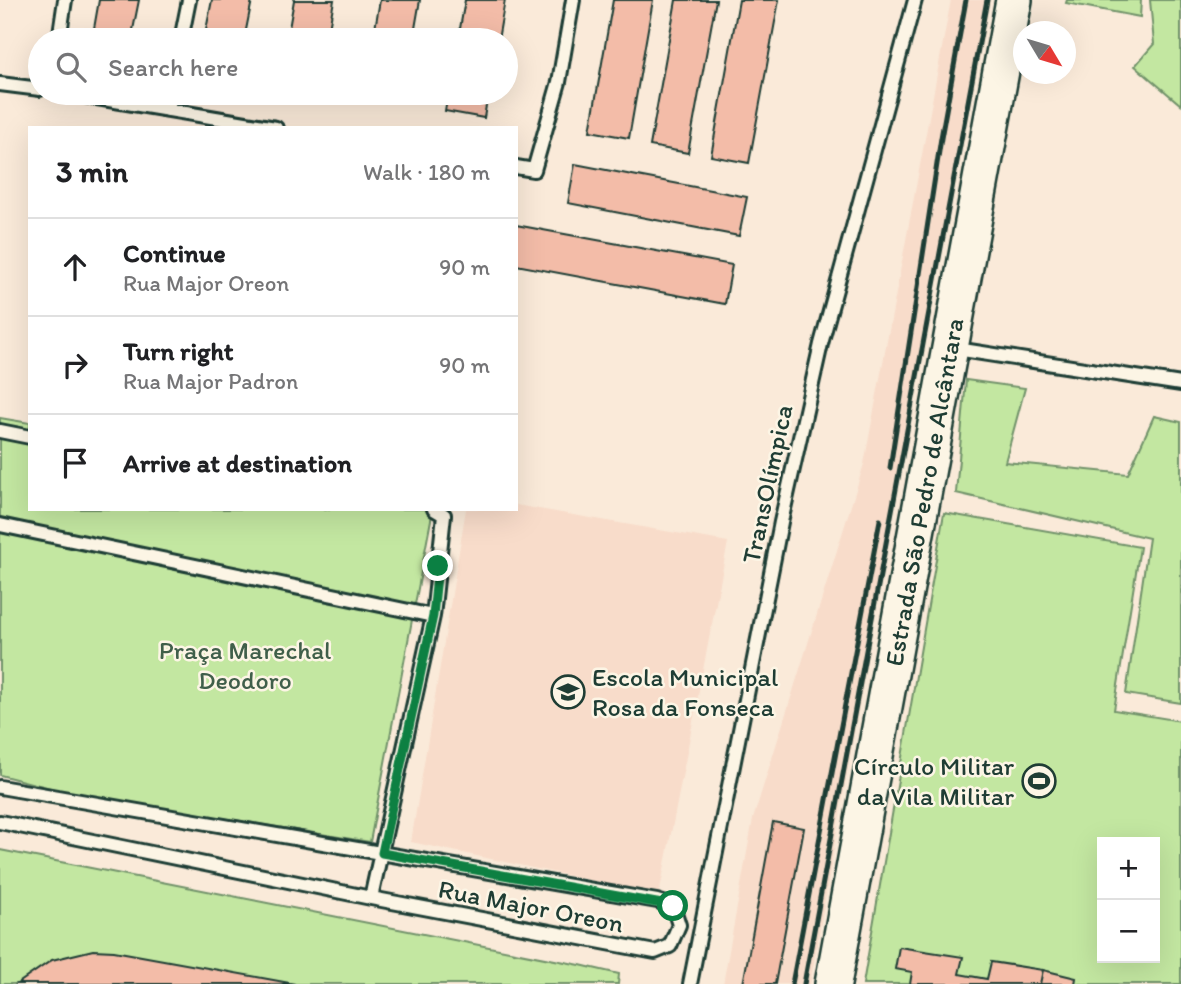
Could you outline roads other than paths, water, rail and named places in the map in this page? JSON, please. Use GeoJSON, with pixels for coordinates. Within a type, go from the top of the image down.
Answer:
{"type":"FeatureCollection","features":[{"type":"Feature","properties":{"kind":"street","name":"Estrada São Pedro de Alcântara"},"geometry":{"type":"LineString","coordinates":[[833,984],[1014,0]]}},
{"type":"Feature","properties":{"kind":"lane"},"geometry":{"type":"LineString","coordinates":[[60,28],[65,0]]}},
{"type":"Feature","properties":{"kind":"lane"},"geometry":{"type":"LineString","coordinates":[[183,28],[189,0]]}},
{"type":"Feature","properties":{"kind":"lane"},"geometry":{"type":"LineString","coordinates":[[518,167],[534,170],[559,82],[572,0]]}},
{"type":"Feature","properties":{"kind":"lane","name":"TransOlímpica"},"geometry":{"type":"LineString","coordinates":[[690,984],[778,535],[815,372],[915,0]]}},
{"type":"Feature","properties":{"kind":"lane"},"geometry":{"type":"LineString","coordinates":[[0,84],[28,88]]}},
{"type":"Feature","properties":{"kind":"lane"},"geometry":{"type":"LineString","coordinates":[[138,105],[264,126]]}},
{"type":"Feature","properties":{"kind":"lane"},"geometry":{"type":"LineString","coordinates":[[168,110],[169,105]]}},
{"type":"Feature","properties":{"kind":"lane"},"geometry":{"type":"LineString","coordinates":[[950,348],[1181,384]]}},
{"type":"Feature","properties":{"kind":"lane"},"geometry":{"type":"LineString","coordinates":[[0,431],[28,437]]}},
{"type":"Feature","properties":{"kind":"lane"},"geometry":{"type":"LineString","coordinates":[[371,898],[433,616],[444,515],[437,511]]}},
{"type":"Feature","properties":{"kind":"lane"},"geometry":{"type":"LineString","coordinates":[[0,525],[433,616]]}},
{"type":"Feature","properties":{"kind":"lane","name":"Rua Major Oreon"},"geometry":{"type":"LineString","coordinates":[[0,787],[665,904],[673,906],[679,925],[677,936],[670,946],[655,952],[371,898],[0,822]]}},
{"type":"Feature","properties":{"kind":"railway"},"geometry":{"type":"LineString","coordinates":[[890,468],[941,138],[966,0]]}},
{"type":"Feature","properties":{"kind":"railway"},"geometry":{"type":"LineString","coordinates":[[804,984],[987,0]]}},
{"type":"Feature","properties":{"kind":"railway"},"geometry":{"type":"LineString","coordinates":[[792,984],[880,520]]}},
{"type":"Feature","properties":{"kind":"place","name":"Escola Municipal Rosa da Fonseca"},"geometry":{"type":"Point","coordinates":[568,692]}},
{"type":"Feature","properties":{"kind":"place","name":"Círculo Militar da Vila Militar"},"geometry":{"type":"Point","coordinates":[1039,781]}},
{"type":"Feature","properties":{"kind":"park label","name":"Praça Marechal Deodoro"},"geometry":{"type":"Point","coordinates":[245,665]}}]}
